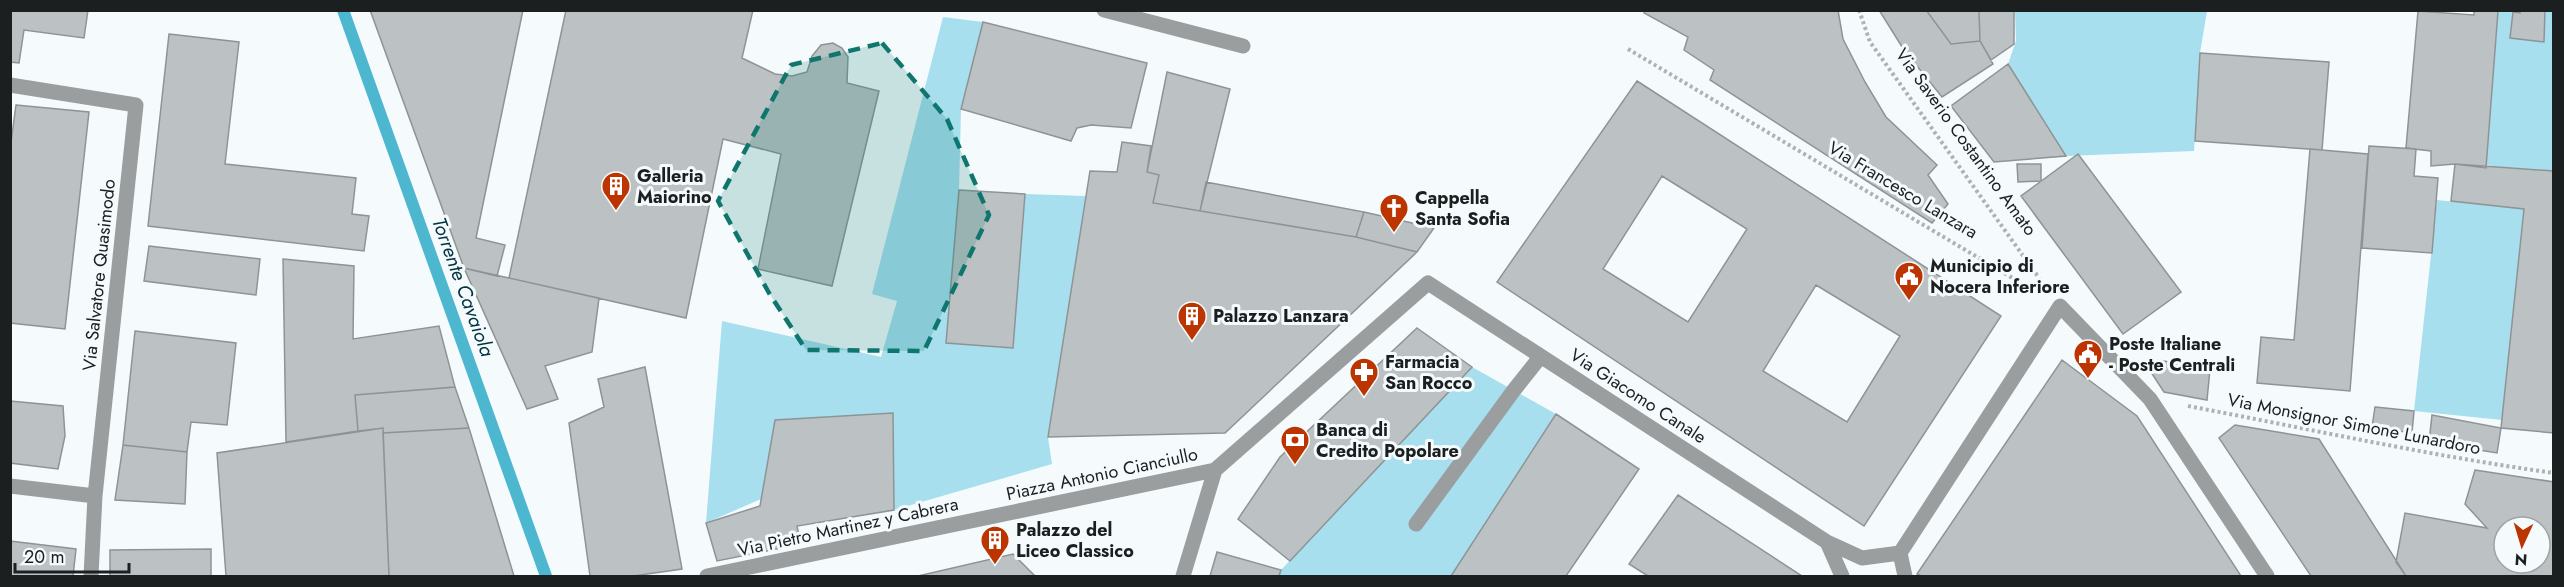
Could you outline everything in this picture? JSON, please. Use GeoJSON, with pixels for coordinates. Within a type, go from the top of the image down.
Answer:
{"type":"FeatureCollection","features":[{"type":"Feature","properties":{"kind":"street"},"geometry":{"type":"LineString","coordinates":[[1104,10],[1244,46]]}},
{"type":"Feature","properties":{"kind":"street","name":"Via Salvatore Quasimodo"},"geometry":{"type":"LineString","coordinates":[[10,85],[136,105],[95,496],[91,576]]}},
{"type":"Feature","properties":{"kind":"street","name":"Via Giacomo Canale"},"geometry":{"type":"LineString","coordinates":[[1215,471],[1428,283],[1827,542],[1862,558],[1900,552]]}},
{"type":"Feature","properties":{"kind":"street"},"geometry":{"type":"LineString","coordinates":[[1905,576],[1900,552],[2060,306],[2150,399],[2267,576]]}},
{"type":"Feature","properties":{"kind":"street"},"geometry":{"type":"LineString","coordinates":[[1416,524],[1541,356]]}},
{"type":"Feature","properties":{"kind":"street"},"geometry":{"type":"LineString","coordinates":[[1183,576],[1215,471]]}},
{"type":"Feature","properties":{"kind":"street","name":"Piazza Antonio Cianciullo"},"geometry":{"type":"LineString","coordinates":[[997,515],[1215,471]]}},
{"type":"Feature","properties":{"kind":"street"},"geometry":{"type":"LineString","coordinates":[[10,486],[95,496]]}},
{"type":"Feature","properties":{"kind":"street","name":"Via Pietro Martinez y Cabrera"},"geometry":{"type":"LineString","coordinates":[[707,576],[997,515]]}},
{"type":"Feature","properties":{"kind":"street"},"geometry":{"type":"LineString","coordinates":[[1827,542],[1842,576]]}},
{"type":"Feature","properties":{"kind":"path","name":"Via Saverio Costantino Amato"},"geometry":{"type":"LineString","coordinates":[[1859,10],[1870,42],[2060,306]]}},
{"type":"Feature","properties":{"kind":"path","name":"Via Francesco Lanzara"},"geometry":{"type":"LineString","coordinates":[[1628,49],[2060,306]]}},
{"type":"Feature","properties":{"kind":"path","name":"Via Monsignor Simone Lunardoro"},"geometry":{"type":"LineString","coordinates":[[2150,399],[2372,440],[2467,461],[2553,473]]}},
{"type":"Feature","properties":{"kind":"highlighted area"},"geometry":{"type":"Polygon","coordinates":[[[882,43],[947,119],[989,215],[924,351],[806,350],[769,293],[718,201],[791,65],[882,43]]]}},
{"type":"Feature","properties":{"kind":"shaded area"},"geometry":{"type":"Polygon","coordinates":[[[2015,11],[2207,11],[2200,53],[2194,151],[2066,156],[2008,64],[2016,41],[2015,11]]]}},
{"type":"Feature","properties":{"kind":"shaded area"},"geometry":{"type":"Polygon","coordinates":[[[2498,11],[2513,12],[2511,38],[2544,42],[2545,11],[2553,11],[2553,171],[2486,168],[2498,11]]]}},
{"type":"Feature","properties":{"kind":"shaded area"},"geometry":{"type":"Polygon","coordinates":[[[943,17],[983,22],[961,109],[959,190],[947,343],[1013,348],[1025,194],[1086,196],[1048,437],[1052,464],[894,510],[893,413],[775,420],[761,499],[706,523],[722,321],[881,357],[897,301],[872,294],[943,17]]]}},
{"type":"Feature","properties":{"kind":"shaded area"},"geometry":{"type":"Polygon","coordinates":[[[2437,200],[2524,209],[2502,420],[2414,411],[2437,200]]]}},
{"type":"Feature","properties":{"kind":"shaded area"},"geometry":{"type":"Polygon","coordinates":[[[1472,367],[1556,414],[1451,576],[1279,576],[1281,570],[1472,367]]]}},
{"type":"Feature","properties":{"kind":"building"},"geometry":{"type":"Polygon","coordinates":[[[10,10],[88,10],[84,38],[24,30],[19,63],[10,62],[10,10]]]}},
{"type":"Feature","properties":{"kind":"building"},"geometry":{"type":"Polygon","coordinates":[[[370,10],[523,10],[476,238],[505,245],[497,276],[464,268],[370,10]]]}},
{"type":"Feature","properties":{"kind":"building","name":"Galleria Maiorino"},"geometry":{"type":"Polygon","coordinates":[[[566,10],[753,10],[742,58],[775,74],[792,76],[807,72],[812,56],[821,45],[833,43],[842,48],[848,57],[847,83],[879,91],[832,286],[758,269],[781,154],[723,139],[686,318],[509,278],[566,10]]]}},
{"type":"Feature","properties":{"kind":"building"},"geometry":{"type":"Polygon","coordinates":[[[1645,10],[1838,10],[1843,39],[1865,82],[1886,117],[1937,165],[1928,175],[1948,204],[1932,223],[1710,80],[1714,70],[1684,50],[1688,37],[1644,13],[1645,10]]]}},
{"type":"Feature","properties":{"kind":"building"},"geometry":{"type":"Polygon","coordinates":[[[1879,10],[1926,10],[1951,44],[1980,41],[1993,64],[1942,97],[1904,50],[1879,10]]]}},
{"type":"Feature","properties":{"kind":"building"},"geometry":{"type":"Polygon","coordinates":[[[1926,10],[1979,10],[1980,41],[1951,44],[1926,10]]]}},
{"type":"Feature","properties":{"kind":"building"},"geometry":{"type":"Polygon","coordinates":[[[1979,10],[2014,10],[2014,44],[1991,60],[1980,41],[1979,10]]]}},
{"type":"Feature","properties":{"kind":"building"},"geometry":{"type":"Polygon","coordinates":[[[2474,10],[2503,10],[2498,11],[2486,168],[2455,164],[2431,166],[2431,151],[2406,148],[2418,11],[2474,15],[2474,10]]]}},
{"type":"Feature","properties":{"kind":"building"},"geometry":{"type":"Polygon","coordinates":[[[2520,10],[2545,10],[2544,42],[2510,38],[2513,12],[2520,13],[2520,10]]]}},
{"type":"Feature","properties":{"kind":"building"},"geometry":{"type":"Polygon","coordinates":[[[983,22],[1147,63],[1131,128],[1091,125],[1077,128],[1071,141],[961,109],[983,22]]]}},
{"type":"Feature","properties":{"kind":"building"},"geometry":{"type":"Polygon","coordinates":[[[169,34],[239,42],[225,164],[356,178],[352,214],[369,216],[364,251],[148,226],[169,34]]]}},
{"type":"Feature","properties":{"kind":"building"},"geometry":{"type":"Polygon","coordinates":[[[2200,53],[2329,62],[2322,150],[2195,141],[2200,53]]]}},
{"type":"Feature","properties":{"kind":"building"},"geometry":{"type":"Polygon","coordinates":[[[2008,64],[2066,156],[1994,162],[1951,106],[2008,64]]]}},
{"type":"Feature","properties":{"kind":"building"},"geometry":{"type":"Polygon","coordinates":[[[1167,72],[1230,89],[1200,211],[1153,203],[1159,175],[1147,172],[1167,72]]]}},
{"type":"Feature","properties":{"kind":"building","name":"Municipio di Nocera Inferiore"},"geometry":{"type":"Polygon","coordinates":[[[1637,81],[2001,316],[1864,526],[1497,282],[1637,81]],[[1662,176],[1603,269],[1688,322],[1747,229],[1662,176]],[[1816,285],[1763,371],[1847,422],[1900,336],[1816,285]]]}},
{"type":"Feature","properties":{"kind":"building"},"geometry":{"type":"Polygon","coordinates":[[[16,105],[89,112],[65,329],[10,323],[10,150],[16,105]]]}},
{"type":"Feature","properties":{"kind":"building","name":"Palazzo Lanzara"},"geometry":{"type":"Polygon","coordinates":[[[1122,142],[1151,146],[1147,172],[1159,175],[1153,203],[1356,237],[1417,252],[1225,433],[1048,437],[1090,171],[1117,172],[1122,142]]]}},
{"type":"Feature","properties":{"kind":"building"},"geometry":{"type":"Polygon","coordinates":[[[2369,146],[2416,149],[2414,176],[2438,178],[2432,253],[2362,248],[2369,146]]]}},
{"type":"Feature","properties":{"kind":"building"},"geometry":{"type":"Polygon","coordinates":[[[2310,149],[2368,154],[2350,391],[2257,383],[2261,337],[2294,340],[2310,149]]]}},
{"type":"Feature","properties":{"kind":"building"},"geometry":{"type":"Polygon","coordinates":[[[2078,154],[2181,292],[2123,334],[2021,196],[2078,154]]]}},
{"type":"Feature","properties":{"kind":"building"},"geometry":{"type":"Polygon","coordinates":[[[2017,164],[2041,164],[2041,181],[2018,182],[2017,164]]]}},
{"type":"Feature","properties":{"kind":"building"},"geometry":{"type":"Polygon","coordinates":[[[2455,164],[2554,171],[2554,433],[2501,428],[2524,209],[2451,201],[2455,164]]]}},
{"type":"Feature","properties":{"kind":"building"},"geometry":{"type":"Polygon","coordinates":[[[1206,182],[1364,212],[1356,237],[1200,211],[1206,182]]]}},
{"type":"Feature","properties":{"kind":"building"},"geometry":{"type":"Polygon","coordinates":[[[959,190],[1025,194],[1013,348],[946,343],[959,190]]]}},
{"type":"Feature","properties":{"kind":"building","name":"Cappella Santa Sofia"},"geometry":{"type":"Polygon","coordinates":[[[1364,212],[1434,228],[1417,252],[1356,237],[1364,212]]]}},
{"type":"Feature","properties":{"kind":"building"},"geometry":{"type":"Polygon","coordinates":[[[149,246],[260,259],[256,295],[144,281],[149,246]]]}},
{"type":"Feature","properties":{"kind":"building"},"geometry":{"type":"Polygon","coordinates":[[[283,259],[354,266],[353,339],[439,326],[455,387],[355,395],[358,431],[286,442],[283,259]]]}},
{"type":"Feature","properties":{"kind":"building"},"geometry":{"type":"Polygon","coordinates":[[[464,268],[599,298],[592,352],[545,366],[558,399],[527,409],[464,268]]]}},
{"type":"Feature","properties":{"kind":"building"},"geometry":{"type":"Polygon","coordinates":[[[1417,328],[1472,367],[1290,561],[1238,519],[1280,457],[1417,328]]]}},
{"type":"Feature","properties":{"kind":"building"},"geometry":{"type":"Polygon","coordinates":[[[135,331],[236,343],[227,425],[191,422],[187,452],[123,445],[135,331]]]}},
{"type":"Feature","properties":{"kind":"building"},"geometry":{"type":"Polygon","coordinates":[[[2062,360],[2137,416],[2241,576],[1921,576],[1917,574],[2062,360]]]}},
{"type":"Feature","properties":{"kind":"building"},"geometry":{"type":"Polygon","coordinates":[[[2158,360],[2210,369],[2207,400],[2164,392],[2147,366],[2158,360]]]}},
{"type":"Feature","properties":{"kind":"building"},"geometry":{"type":"Polygon","coordinates":[[[645,367],[682,569],[633,576],[590,576],[569,423],[604,407],[598,379],[645,367]]]}},
{"type":"Feature","properties":{"kind":"building"},"geometry":{"type":"Polygon","coordinates":[[[455,387],[469,428],[383,433],[383,428],[358,431],[355,395],[455,387]]]}},
{"type":"Feature","properties":{"kind":"building"},"geometry":{"type":"Polygon","coordinates":[[[10,401],[63,406],[65,436],[58,469],[10,463],[10,401]]]}},
{"type":"Feature","properties":{"kind":"building"},"geometry":{"type":"Polygon","coordinates":[[[2375,407],[2414,411],[2412,433],[2372,427],[2375,407]]]}},
{"type":"Feature","properties":{"kind":"building"},"geometry":{"type":"Polygon","coordinates":[[[893,413],[894,510],[797,526],[801,544],[717,561],[706,523],[760,506],[775,420],[893,413]]]}},
{"type":"Feature","properties":{"kind":"building"},"geometry":{"type":"Polygon","coordinates":[[[1556,414],[1639,469],[1566,576],[1451,576],[1556,414]]]}},
{"type":"Feature","properties":{"kind":"building"},"geometry":{"type":"Polygon","coordinates":[[[2432,415],[2501,428],[2497,453],[2429,442],[2432,415]]]}},
{"type":"Feature","properties":{"kind":"building"},"geometry":{"type":"Polygon","coordinates":[[[2235,425],[2319,439],[2406,576],[2311,576],[2219,438],[2235,425]]]}},
{"type":"Feature","properties":{"kind":"building"},"geometry":{"type":"Polygon","coordinates":[[[383,428],[389,576],[226,576],[217,453],[383,428]]]}},
{"type":"Feature","properties":{"kind":"building"},"geometry":{"type":"Polygon","coordinates":[[[469,428],[514,576],[389,576],[383,433],[469,428]]]}},
{"type":"Feature","properties":{"kind":"building"},"geometry":{"type":"Polygon","coordinates":[[[123,445],[187,452],[185,504],[115,500],[123,445]]]}},
{"type":"Feature","properties":{"kind":"building"},"geometry":{"type":"Polygon","coordinates":[[[2475,470],[2554,482],[2554,576],[2406,576],[2396,562],[2405,513],[2487,528],[2465,504],[2475,470]]]}},
{"type":"Feature","properties":{"kind":"building"},"geometry":{"type":"Polygon","coordinates":[[[1678,495],[1802,576],[1648,576],[1629,564],[1678,495]]]}},
{"type":"Feature","properties":{"kind":"building"},"geometry":{"type":"Polygon","coordinates":[[[10,541],[76,549],[73,576],[10,576],[10,541]]]}},
{"type":"Feature","properties":{"kind":"building"},"geometry":{"type":"Polygon","coordinates":[[[211,549],[211,576],[110,576],[110,550],[211,549]]]}},
{"type":"Feature","properties":{"kind":"building"},"geometry":{"type":"Polygon","coordinates":[[[1217,552],[1281,570],[1279,576],[1210,576],[1217,552]]]}},
{"type":"Feature","properties":{"kind":"building","name":"Palazzo del Liceo Classico"},"geometry":{"type":"Polygon","coordinates":[[[1013,554],[1035,576],[918,576],[1013,554]]]}},
{"type":"Feature","properties":{"kind":"waterway","name":"Torrente Cavaiola"},"geometry":{"type":"LineString","coordinates":[[343,10],[546,576]]}},
{"type":"Feature","properties":{"kind":"place","name":"Galleria Maiorino"},"geometry":{"type":"Point","coordinates":[616,212]}},
{"type":"Feature","properties":{"kind":"place","name":"Cappella Santa Sofia"},"geometry":{"type":"Point","coordinates":[1394,234]}},
{"type":"Feature","properties":{"kind":"place","name":"Municipio di Nocera Inferiore"},"geometry":{"type":"Point","coordinates":[1909,302]}},
{"type":"Feature","properties":{"kind":"place","name":"Palazzo Lanzara"},"geometry":{"type":"Point","coordinates":[1192,342]}},
{"type":"Feature","properties":{"kind":"place","name":"Poste Italiane - Poste Centrali"},"geometry":{"type":"Point","coordinates":[2088,380]}},
{"type":"Feature","properties":{"kind":"place","name":"Farmacia San Rocco"},"geometry":{"type":"Point","coordinates":[1364,398]}},
{"type":"Feature","properties":{"kind":"place","name":"Banca di Credito Popolare"},"geometry":{"type":"Point","coordinates":[1295,466]}},
{"type":"Feature","properties":{"kind":"place","name":"Palazzo del Liceo Classico"},"geometry":{"type":"Point","coordinates":[995,566]}}]}
